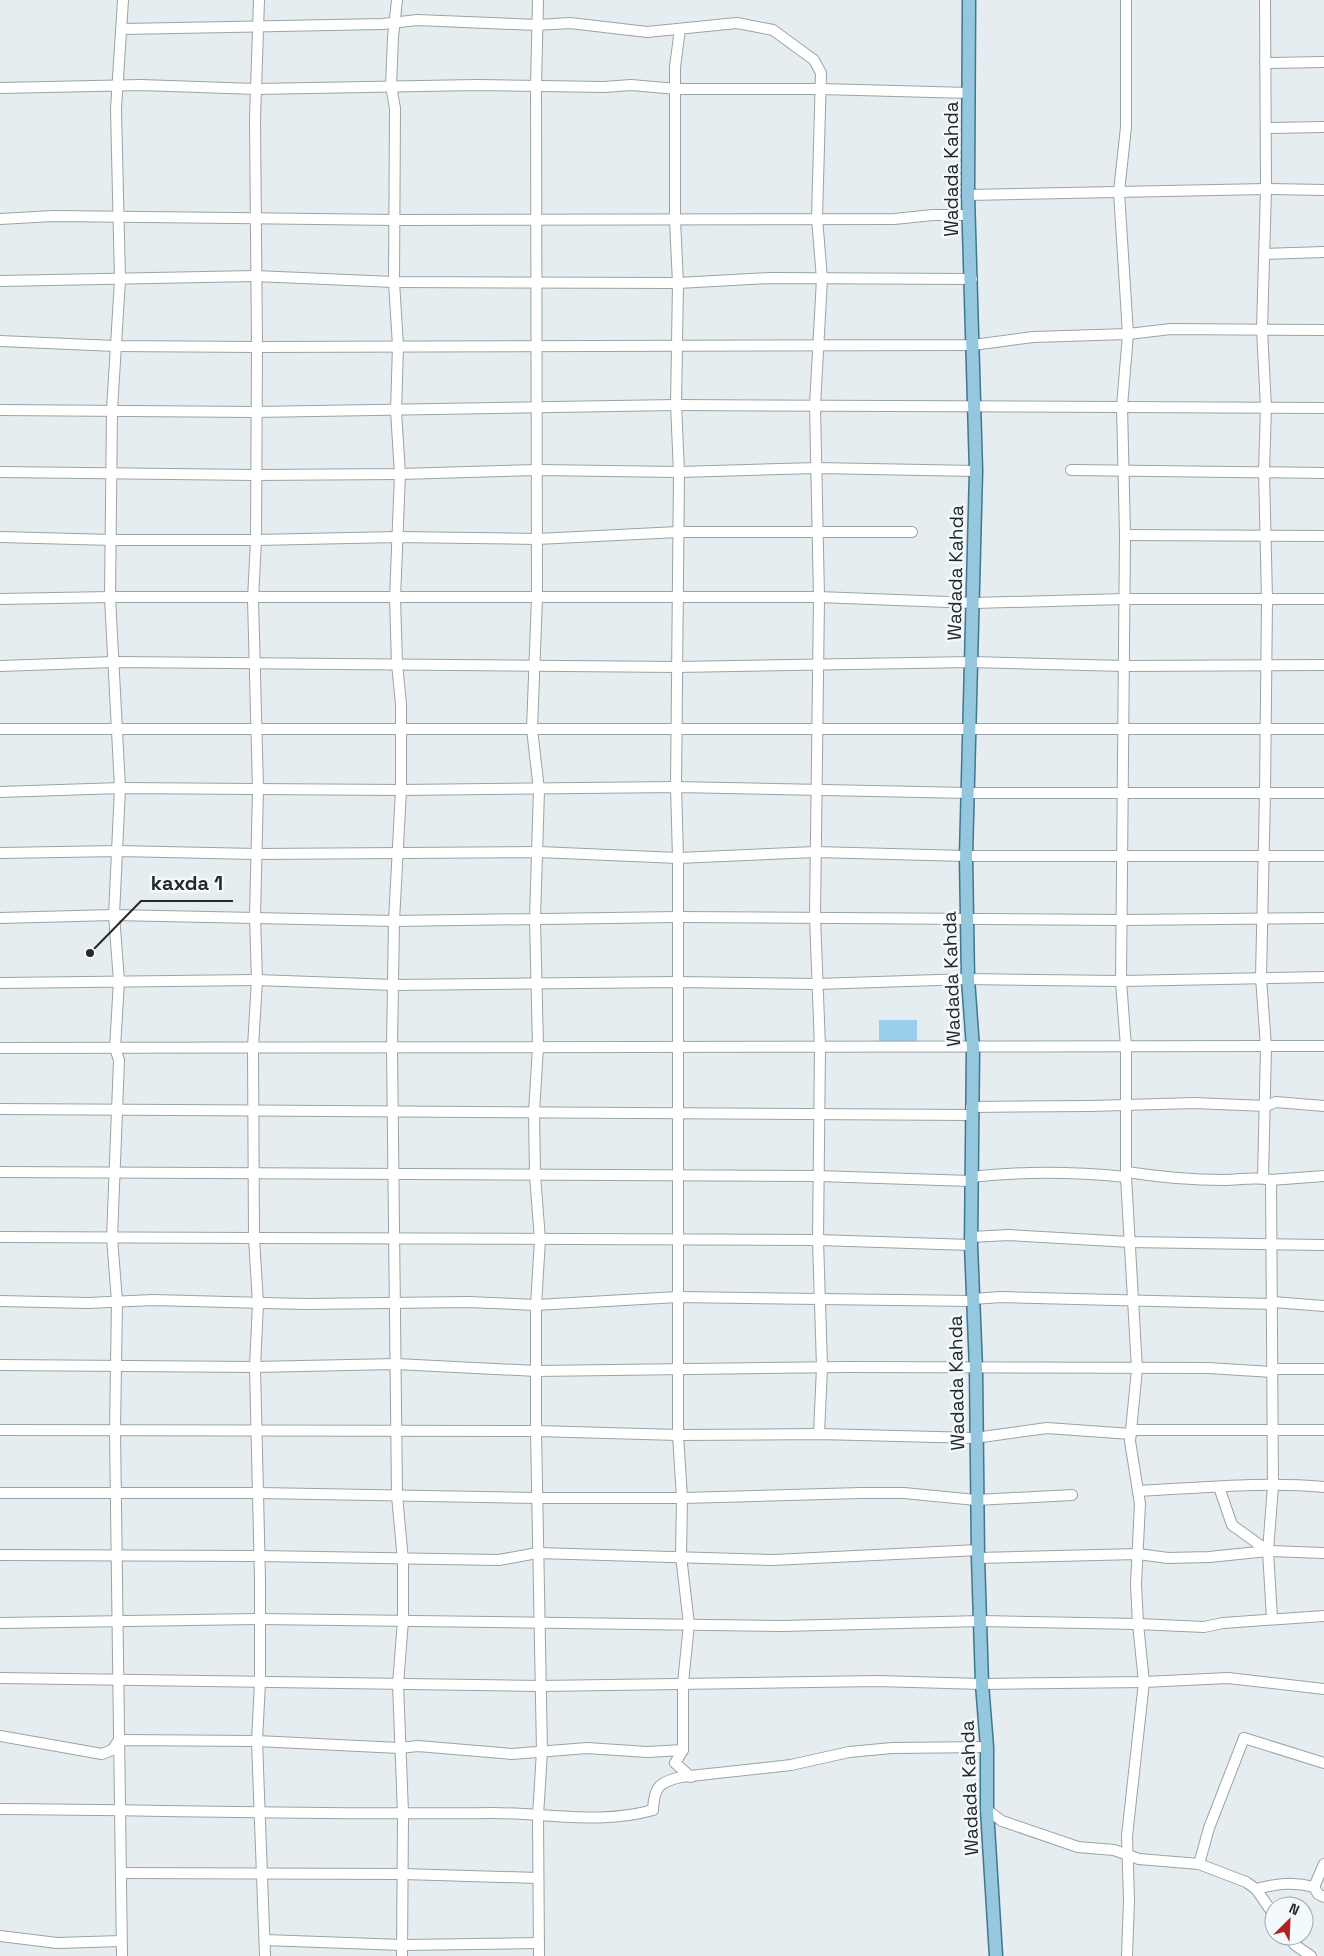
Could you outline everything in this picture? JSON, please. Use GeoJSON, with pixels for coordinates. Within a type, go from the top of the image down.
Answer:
{"type":"FeatureCollection","features":[{"type":"Feature","properties":{"kind":"main road","name":"Wadada Kahda"},"geometry":{"type":"LineString","coordinates":[[969,0],[968,195],[972,279],[976,471],[971,729],[966,856],[968,979],[973,1048],[970,1179],[976,1369],[976,1500],[982,1684],[988,1747],[987,1810],[996,1956]]}},
{"type":"Feature","properties":{"kind":"street"},"geometry":{"type":"LineString","coordinates":[[122,1956],[115,1431],[117,1302],[112,1238],[119,1060],[114,1048],[119,981],[114,915],[120,788],[110,597],[112,410],[120,280],[116,108],[123,29],[123,0]]}},
{"type":"Feature","properties":{"kind":"street"},"geometry":{"type":"LineString","coordinates":[[259,0],[256,89],[256,540],[253,599],[258,789],[254,917],[257,980],[253,1047],[254,1238],[258,1303],[255,1367],[260,1556],[260,1682],[257,1741],[265,1956]]}},
{"type":"Feature","properties":{"kind":"street"},"geometry":{"type":"LineString","coordinates":[[398,0],[393,37],[391,86],[395,108],[394,282],[398,346],[396,411],[400,474],[395,598],[397,664],[401,704],[401,790],[394,921],[392,1175],[397,1496],[404,1621],[398,1684],[403,1813],[402,1956]]}},
{"type":"Feature","properties":{"kind":"street"},"geometry":{"type":"LineString","coordinates":[[538,0],[536,86],[537,598],[532,729],[539,790],[539,852],[535,919],[535,984],[538,1047],[534,1112],[535,1175],[540,1240],[536,1305],[537,1553],[542,1751],[538,1816],[539,1956]]}},
{"type":"Feature","properties":{"kind":"street"},"geometry":{"type":"LineString","coordinates":[[1126,0],[1126,127],[1119,192],[1128,334],[1122,406],[1125,535],[1125,729],[1121,981],[1126,1047],[1129,1242],[1137,1369],[1131,1450],[1138,1491],[1140,1522],[1136,1584],[1144,1682],[1127,1836],[1129,1900],[1127,1956]]}},
{"type":"Feature","properties":{"kind":"street"},"geometry":{"type":"LineString","coordinates":[[1265,0],[1266,189],[1262,329],[1266,408],[1264,471],[1267,599],[1261,977],[1266,1046],[1267,1179],[1272,1245],[1273,1303],[1273,1486],[1268,1552],[1272,1619]]}},
{"type":"Feature","properties":{"kind":"street"},"geometry":{"type":"LineString","coordinates":[[123,29],[384,24],[396,21],[417,20],[537,25],[570,23],[647,32],[737,23],[773,30],[814,60],[821,73],[817,218],[822,279],[815,405],[818,533],[818,729],[815,917],[820,1047],[818,1240],[822,1367],[819,1434]]}},
{"type":"Feature","properties":{"kind":"street"},"geometry":{"type":"LineString","coordinates":[[680,29],[675,67],[677,89],[675,220],[678,282],[676,405],[679,472],[676,787],[679,1114],[678,1435],[682,1498],[681,1556],[689,1624],[683,1683],[683,1750],[675,1763],[691,1777]]}},
{"type":"Feature","properties":{"kind":"street"},"geometry":{"type":"LineString","coordinates":[[1265,63],[1324,62]]}},
{"type":"Feature","properties":{"kind":"street"},"geometry":{"type":"LineString","coordinates":[[0,88],[118,86],[256,89],[391,86],[536,86],[604,88],[631,85],[677,89],[821,89],[969,93]]}},
{"type":"Feature","properties":{"kind":"street"},"geometry":{"type":"LineString","coordinates":[[1266,128],[1324,127]]}},
{"type":"Feature","properties":{"kind":"street"},"geometry":{"type":"LineString","coordinates":[[968,195],[1266,189],[1324,190]]}},
{"type":"Feature","properties":{"kind":"street"},"geometry":{"type":"LineString","coordinates":[[0,219],[53,216],[119,216],[256,219],[675,220],[894,219],[933,215],[969,215]]}},
{"type":"Feature","properties":{"kind":"street"},"geometry":{"type":"LineString","coordinates":[[1265,254],[1324,252]]}},
{"type":"Feature","properties":{"kind":"street"},"geometry":{"type":"LineString","coordinates":[[0,281],[255,276],[394,282],[678,282],[770,278],[972,279]]}},
{"type":"Feature","properties":{"kind":"street"},"geometry":{"type":"LineString","coordinates":[[0,341],[115,346],[257,347],[973,345],[1033,337],[1128,334],[1171,329],[1324,330]]}},
{"type":"Feature","properties":{"kind":"street"},"geometry":{"type":"LineString","coordinates":[[0,410],[396,411],[676,405],[975,408],[1122,406],[1324,408]]}},
{"type":"Feature","properties":{"kind":"street"},"geometry":{"type":"LineString","coordinates":[[0,472],[255,475],[400,474],[537,470],[679,472],[816,468],[976,471]]}},
{"type":"Feature","properties":{"kind":"street"},"geometry":{"type":"LineString","coordinates":[[1071,470],[1324,473]]}},
{"type":"Feature","properties":{"kind":"street"},"geometry":{"type":"LineString","coordinates":[[0,537],[112,540],[256,540],[397,537],[537,539],[678,532],[912,532]]}},
{"type":"Feature","properties":{"kind":"street"},"geometry":{"type":"LineString","coordinates":[[1125,535],[1324,536]]}},
{"type":"Feature","properties":{"kind":"street"},"geometry":{"type":"LineString","coordinates":[[0,599],[110,597],[253,599],[818,597],[974,603],[1124,599],[1324,599]]}},
{"type":"Feature","properties":{"kind":"street"},"geometry":{"type":"LineString","coordinates":[[0,666],[114,662],[677,667],[972,662],[1125,666],[1324,665]]}},
{"type":"Feature","properties":{"kind":"street"},"geometry":{"type":"LineString","coordinates":[[0,729],[1324,729]]}},
{"type":"Feature","properties":{"kind":"street"},"geometry":{"type":"LineString","coordinates":[[0,792],[120,788],[539,790],[676,787],[969,793],[1324,793]]}},
{"type":"Feature","properties":{"kind":"street"},"geometry":{"type":"LineString","coordinates":[[0,853],[118,851],[256,854],[539,852],[678,858],[816,852],[966,856],[1324,856]]}},
{"type":"Feature","properties":{"kind":"street"},"geometry":{"type":"LineString","coordinates":[[0,918],[114,915],[394,921],[677,917],[1122,920],[1324,918]]}},
{"type":"Feature","properties":{"kind":"street"},"geometry":{"type":"LineString","coordinates":[[0,983],[257,980],[394,985],[678,982],[817,984],[968,979],[1121,981],[1324,977]]}},
{"type":"Feature","properties":{"kind":"street"},"geometry":{"type":"LineString","coordinates":[[0,1048],[1324,1046]]}},
{"type":"Feature","properties":{"kind":"street"},"geometry":{"type":"LineString","coordinates":[[0,1109],[820,1114],[1194,1103],[1266,1106],[1276,1102],[1324,1106]]}},
{"type":"Feature","properties":{"kind":"street"},"geometry":{"type":"LineString","coordinates":[[0,1172],[818,1176],[970,1179],[1002,1174],[1057,1173],[1223,1180],[1324,1176]]}},
{"type":"Feature","properties":{"kind":"street"},"geometry":{"type":"LineString","coordinates":[[0,1237],[971,1241],[1009,1235],[1129,1242],[1324,1245]]}},
{"type":"Feature","properties":{"kind":"street"},"geometry":{"type":"LineString","coordinates":[[0,1302],[117,1302],[153,1300],[258,1303],[395,1302],[536,1305],[678,1297],[973,1300],[1001,1297],[1273,1303],[1324,1306]]}},
{"type":"Feature","properties":{"kind":"street"},"geometry":{"type":"LineString","coordinates":[[0,1365],[255,1367],[396,1364],[536,1371],[822,1367],[1324,1369]]}},
{"type":"Feature","properties":{"kind":"street"},"geometry":{"type":"LineString","coordinates":[[0,1430],[536,1431],[678,1435],[819,1434],[975,1438],[1047,1428],[1132,1432],[1272,1429],[1324,1430]]}},
{"type":"Feature","properties":{"kind":"street"},"geometry":{"type":"LineString","coordinates":[[1138,1491],[1219,1486],[1324,1487]]}},
{"type":"Feature","properties":{"kind":"street"},"geometry":{"type":"LineString","coordinates":[[1219,1486],[1232,1525],[1268,1552]]}},
{"type":"Feature","properties":{"kind":"street"},"geometry":{"type":"LineString","coordinates":[[0,1493],[259,1493],[538,1498],[682,1498],[904,1493],[976,1500],[1072,1495]]}},
{"type":"Feature","properties":{"kind":"street"},"geometry":{"type":"LineString","coordinates":[[0,1555],[260,1556],[402,1560],[446,1558],[499,1560],[537,1553],[773,1560],[978,1554],[1138,1554],[1168,1558],[1268,1552],[1324,1554]]}},
{"type":"Feature","properties":{"kind":"street"},"geometry":{"type":"LineString","coordinates":[[0,1623],[117,1620],[260,1620],[782,1626],[981,1621],[1204,1627],[1272,1619],[1324,1616]]}},
{"type":"Feature","properties":{"kind":"street"},"geometry":{"type":"LineString","coordinates":[[0,1678],[540,1686],[683,1683],[798,1684],[877,1681],[982,1684],[1144,1682],[1228,1678],[1324,1688]]}},
{"type":"Feature","properties":{"kind":"street"},"geometry":{"type":"LineString","coordinates":[[0,1736],[102,1754],[112,1750],[119,1740]]}},
{"type":"Feature","properties":{"kind":"street"},"geometry":{"type":"LineString","coordinates":[[1199,1864],[1209,1828],[1244,1738],[1324,1763]]}},
{"type":"Feature","properties":{"kind":"street"},"geometry":{"type":"LineString","coordinates":[[119,1740],[257,1741],[399,1748],[418,1746],[512,1754],[587,1748],[647,1752],[683,1750]]}},
{"type":"Feature","properties":{"kind":"street"},"geometry":{"type":"LineString","coordinates":[[0,1808],[500,1813],[538,1816],[611,1817],[636,1815],[653,1810],[658,1789],[665,1780],[791,1765],[857,1751],[892,1748],[988,1747]]}},
{"type":"Feature","properties":{"kind":"street"},"geometry":{"type":"LineString","coordinates":[[987,1810],[1002,1821],[1078,1847],[1114,1850],[1139,1859],[1199,1864],[1246,1882],[1256,1889],[1264,1901]]}},
{"type":"Feature","properties":{"kind":"street"},"geometry":{"type":"LineString","coordinates":[[1314,1887],[1324,1864]]}},
{"type":"Feature","properties":{"kind":"street"},"geometry":{"type":"LineString","coordinates":[[120,1873],[403,1874],[538,1878]]}},
{"type":"Feature","properties":{"kind":"street"},"geometry":{"type":"LineString","coordinates":[[1256,1889],[1284,1882],[1314,1887]]}},
{"type":"Feature","properties":{"kind":"street"},"geometry":{"type":"LineString","coordinates":[[1314,1887],[1318,1894],[1324,1897]]}},
{"type":"Feature","properties":{"kind":"street"},"geometry":{"type":"LineString","coordinates":[[0,1936],[57,1943],[121,1941]]}},
{"type":"Feature","properties":{"kind":"street"},"geometry":{"type":"LineString","coordinates":[[265,1940],[402,1944],[538,1943]]}},
{"type":"Feature","properties":{"kind":"street"},"geometry":{"type":"LineString","coordinates":[[1296,1946],[1311,1956]]}},
{"type":"Feature","properties":{"kind":"shaded area"},"geometry":{"type":"Polygon","coordinates":[[[879,1020],[917,1020],[917,1041],[879,1041],[879,1020]]]}},
{"type":"Feature","properties":{"kind":"place","name":"kaxda 1"},"geometry":{"type":"Point","coordinates":[90,953]}}]}
